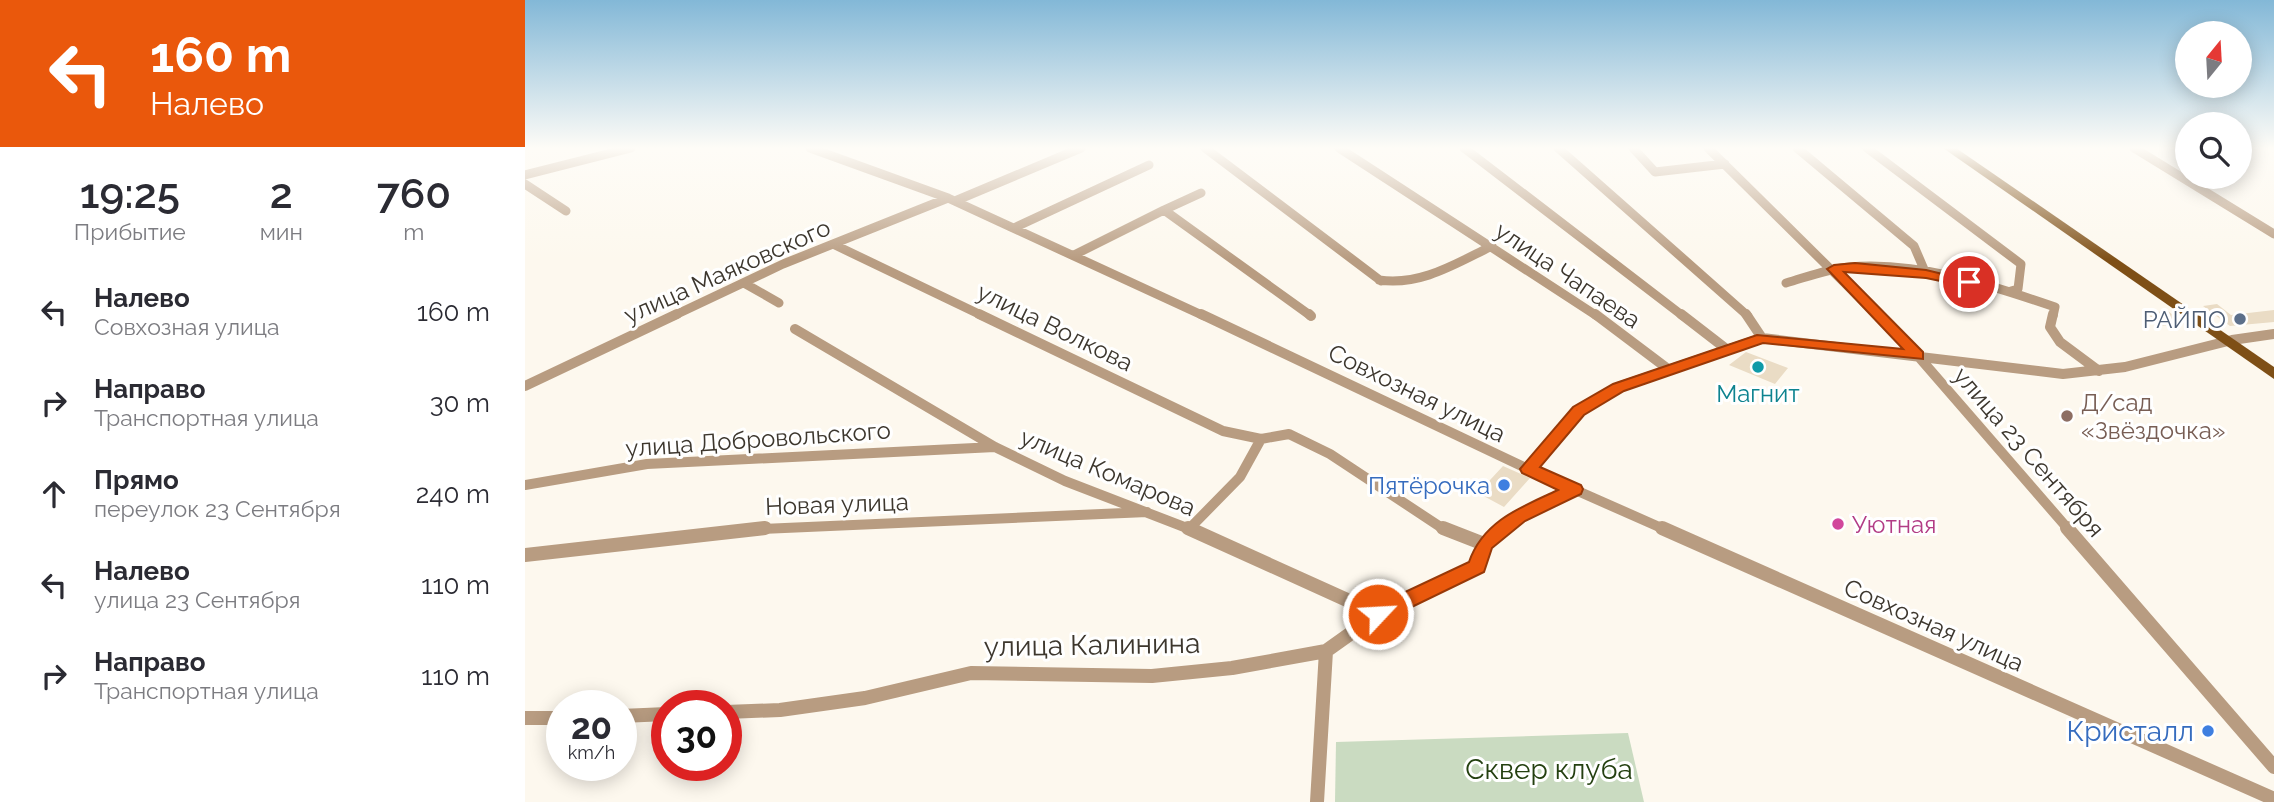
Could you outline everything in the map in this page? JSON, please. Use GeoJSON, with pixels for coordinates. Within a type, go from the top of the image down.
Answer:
{"type":"FeatureCollection","features":[{"type":"Feature","properties":{"kind":"main road"},"geometry":{"type":"LineString","coordinates":[[2003,185],[2274,374]]}},
{"type":"Feature","properties":{"kind":"street"},"geometry":{"type":"LineString","coordinates":[[527,185],[566,211]]}},
{"type":"Feature","properties":{"kind":"street","name":"Совхозная улица"},"geometry":{"type":"LineString","coordinates":[[914,185],[1016,227],[1528,469],[2274,799]]}},
{"type":"Feature","properties":{"kind":"street","name":"улица Маяковского"},"geometry":{"type":"LineString","coordinates":[[525,386],[744,283],[986,185]]}},
{"type":"Feature","properties":{"kind":"street"},"geometry":{"type":"LineString","coordinates":[[1016,227],[1105,185]]}},
{"type":"Feature","properties":{"kind":"street"},"geometry":{"type":"LineString","coordinates":[[1254,185],[1380,281],[1405,283],[1492,246]]}},
{"type":"Feature","properties":{"kind":"street","name":"улица Чапаева"},"geometry":{"type":"LineString","coordinates":[[1397,185],[1602,319],[1668,369]]}},
{"type":"Feature","properties":{"kind":"street"},"geometry":{"type":"LineString","coordinates":[[1513,185],[1725,348]]}},
{"type":"Feature","properties":{"kind":"street"},"geometry":{"type":"LineString","coordinates":[[1600,185],[1751,319],[1762,338]]}},
{"type":"Feature","properties":{"kind":"street","name":"улица 23 Сентября"},"geometry":{"type":"LineString","coordinates":[[1747,185],[1834,269],[1918,356],[2274,767]]}},
{"type":"Feature","properties":{"kind":"street"},"geometry":{"type":"LineString","coordinates":[[1842,185],[1914,246],[1926,274]]}},
{"type":"Feature","properties":{"kind":"street"},"geometry":{"type":"LineString","coordinates":[[1917,185],[2021,264],[2018,289],[2011,291]]}},
{"type":"Feature","properties":{"kind":"street"},"geometry":{"type":"LineString","coordinates":[[2195,185],[2274,234]]}},
{"type":"Feature","properties":{"kind":"street"},"geometry":{"type":"LineString","coordinates":[[1074,255],[1201,193]]}},
{"type":"Feature","properties":{"kind":"street"},"geometry":{"type":"LineString","coordinates":[[1164,210],[1311,316]]}},
{"type":"Feature","properties":{"kind":"street","name":"улица Волкова"},"geometry":{"type":"LineString","coordinates":[[835,245],[1223,431],[1261,439],[1289,434],[1330,454],[1447,531],[1484,544]]}},
{"type":"Feature","properties":{"kind":"street"},"geometry":{"type":"LineString","coordinates":[[1786,283],[1834,269],[1855,267],[1926,274],[2011,291],[2055,307],[2050,327],[2060,342],[2099,371]]}},
{"type":"Feature","properties":{"kind":"street"},"geometry":{"type":"LineString","coordinates":[[744,283],[779,303]]}},
{"type":"Feature","properties":{"kind":"street","name":"улица Комарова"},"geometry":{"type":"LineString","coordinates":[[795,329],[995,447],[1065,481],[1152,512],[1378,614]]}},
{"type":"Feature","properties":{"kind":"street"},"geometry":{"type":"LineString","coordinates":[[1528,469],[1579,411],[1618,387],[1725,348],[1762,338],[2063,374],[2099,371],[2189,353],[2226,341],[2274,334]]}},
{"type":"Feature","properties":{"kind":"street"},"geometry":{"type":"LineString","coordinates":[[1189,529],[1220,500],[1257,450],[1261,439]]}},
{"type":"Feature","properties":{"kind":"street","name":"улица Добровольского"},"geometry":{"type":"LineString","coordinates":[[525,485],[647,464],[995,447]]}},
{"type":"Feature","properties":{"kind":"street","name":"улица Калинина"},"geometry":{"type":"LineString","coordinates":[[742,711],[780,710],[865,698],[971,673],[1153,676],[1232,668],[1326,651],[1378,614],[1477,567],[1484,544],[1518,517],[1574,489]]}},
{"type":"Feature","properties":{"kind":"street","name":"Новая улица"},"geometry":{"type":"LineString","coordinates":[[525,555],[745,529],[1152,512]]}},
{"type":"Feature","properties":{"kind":"street"},"geometry":{"type":"LineString","coordinates":[[1317,802],[1326,651]]}},
{"type":"Feature","properties":{"kind":"street"},"geometry":{"type":"LineString","coordinates":[[525,718],[546,718]]}},
{"type":"Feature","properties":{"kind":"green space","name":"Сквер клуба"},"geometry":{"type":"Polygon","coordinates":[[[1628,733],[1644,802],[1335,802],[1336,742],[1628,733]]]}},
{"type":"Feature","properties":{"kind":"building","name":"РАЙПО"},"geometry":{"type":"Polygon","coordinates":[[[2217,304],[2231,315],[2274,310],[2274,322],[2230,326],[2203,306],[2217,304]]]}},
{"type":"Feature","properties":{"kind":"building"},"geometry":{"type":"Polygon","coordinates":[[[2168,311],[2184,324],[2162,326],[2146,313],[2168,311]]]}},
{"type":"Feature","properties":{"kind":"building","name":"Магнит"},"geometry":{"type":"Polygon","coordinates":[[[1746,352],[1788,368],[1775,384],[1729,365],[1746,352]]]}},
{"type":"Feature","properties":{"kind":"building","name":"Пятёрочка"},"geometry":{"type":"Polygon","coordinates":[[[1503,466],[1530,478],[1504,507],[1478,493],[1503,466]]]}},
{"type":"Feature","properties":{"kind":"place","name":"РАЙПО"},"geometry":{"type":"Point","coordinates":[2240,319]}},
{"type":"Feature","properties":{"kind":"place","name":"Магнит"},"geometry":{"type":"Point","coordinates":[1758,367]}},
{"type":"Feature","properties":{"kind":"place","name":"Д/сад «Звёздочка»"},"geometry":{"type":"Point","coordinates":[2067,416]}},
{"type":"Feature","properties":{"kind":"place","name":"Пятёрочка"},"geometry":{"type":"Point","coordinates":[1504,485]}},
{"type":"Feature","properties":{"kind":"place","name":"Уютная"},"geometry":{"type":"Point","coordinates":[1838,524]}},
{"type":"Feature","properties":{"kind":"place","name":"Кристалл"},"geometry":{"type":"Point","coordinates":[2208,731]}},
{"type":"Feature","properties":{"kind":"route"},"geometry":{"type":"LineString","coordinates":[[1378,614],[1477,567],[1484,544],[1518,517],[1574,489],[1528,469],[1579,411],[1618,387],[1725,348],[1762,338],[1918,356],[1834,269],[1855,267],[1926,274],[1969,282]]}}]}
